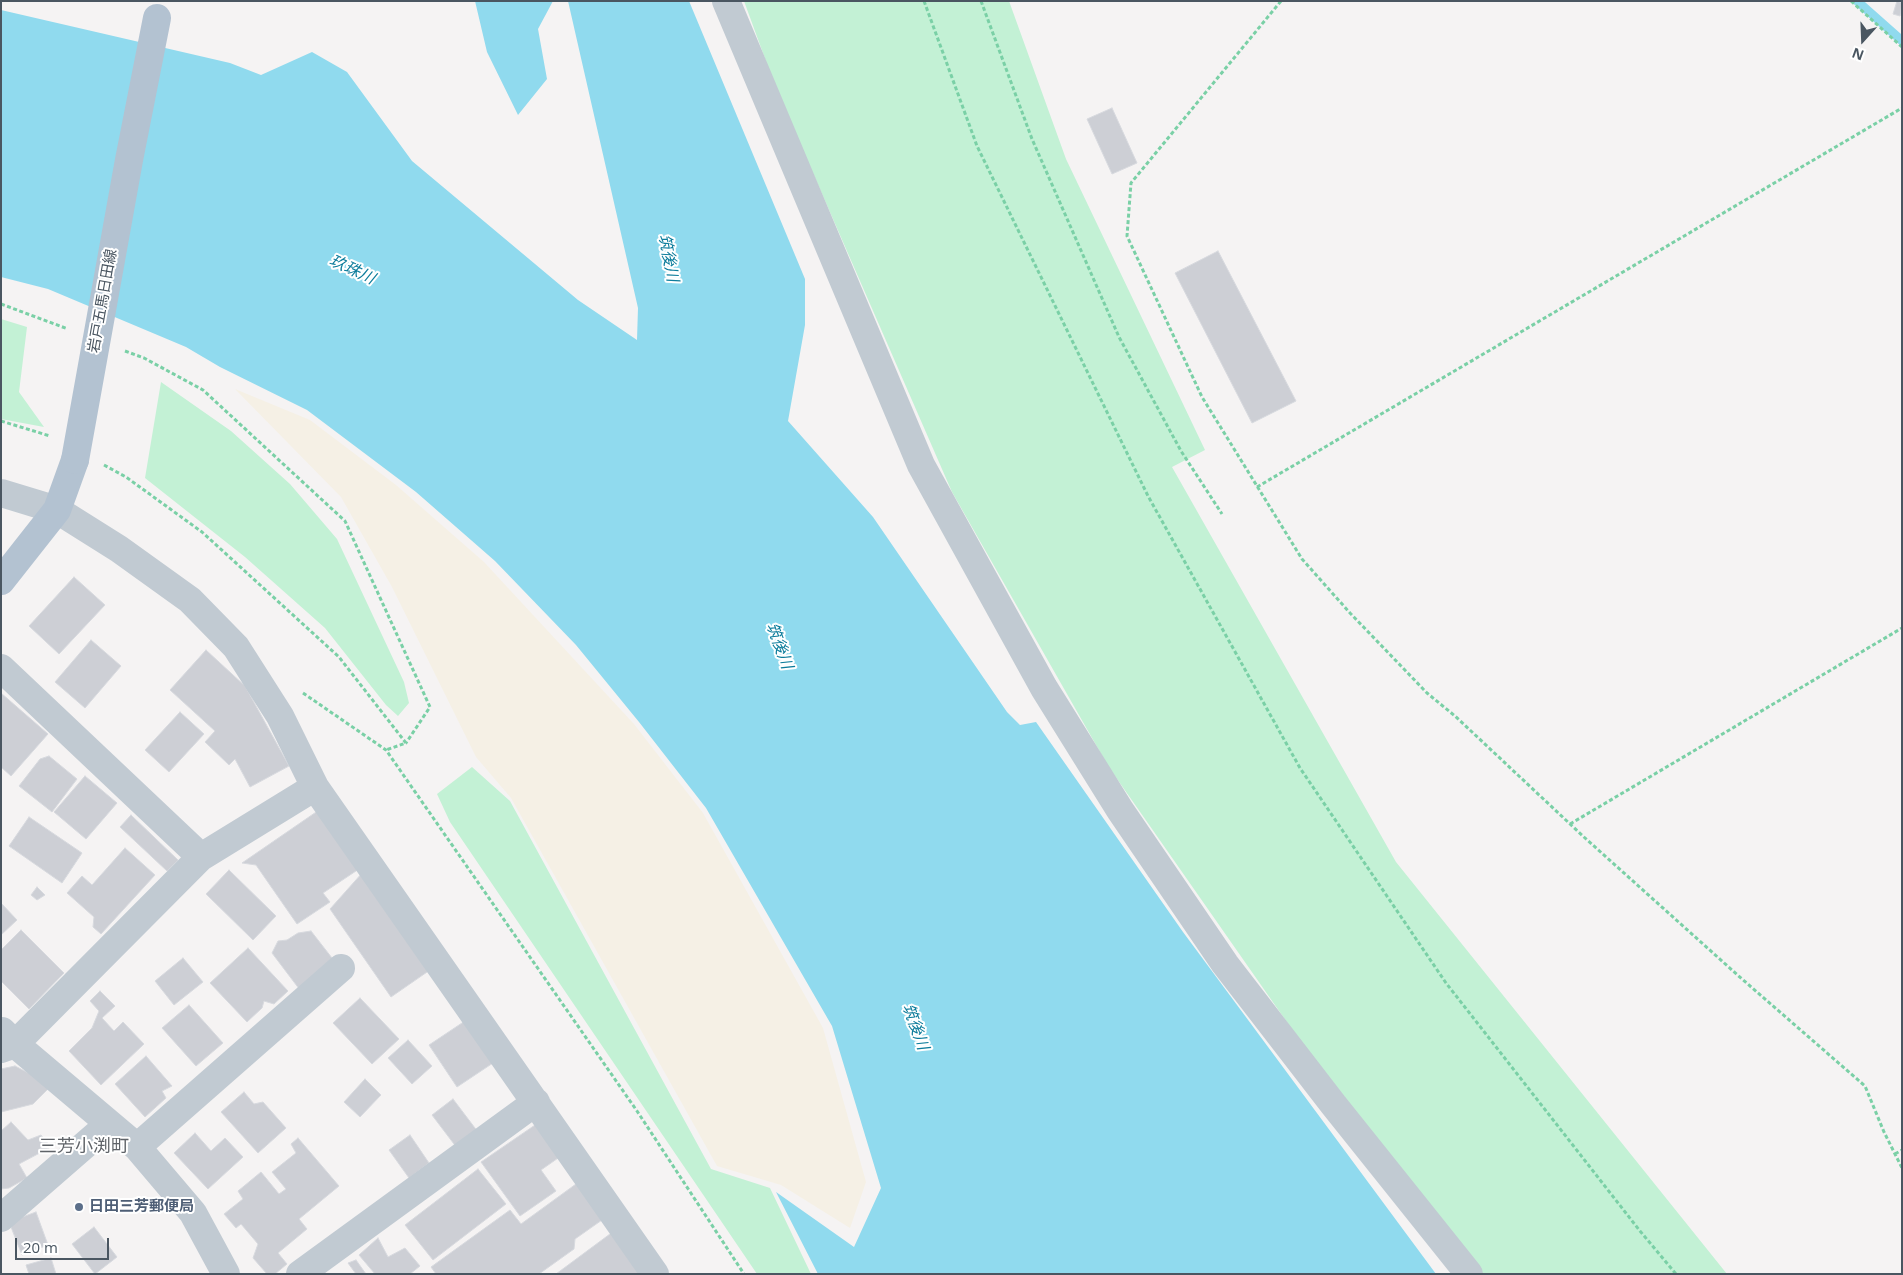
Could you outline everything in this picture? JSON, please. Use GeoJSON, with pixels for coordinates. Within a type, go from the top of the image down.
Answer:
{"type":"FeatureCollection","features":[{"type":"Feature","properties":{"kind":"main road","name":"岩戸五馬日田線"},"geometry":{"type":"LineString","coordinates":[[1,581],[57,510],[87,461],[129,160],[158,9]]}},
{"type":"Feature","properties":{"kind":"street"},"geometry":{"type":"LineString","coordinates":[[726,1],[921,465],[1044,688],[1120,810],[1225,964],[1468,1274]]}},
{"type":"Feature","properties":{"kind":"street"},"geometry":{"type":"LineString","coordinates":[[1,493],[57,510],[120,549],[190,600],[236,647],[280,716],[315,787],[655,1274]]}},
{"type":"Feature","properties":{"kind":"street"},"geometry":{"type":"LineString","coordinates":[[1,668],[201,857]]}},
{"type":"Feature","properties":{"kind":"street"},"geometry":{"type":"LineString","coordinates":[[226,1274],[193,1213],[137,1146],[6,1041],[201,857],[315,787]]}},
{"type":"Feature","properties":{"kind":"street"},"geometry":{"type":"LineString","coordinates":[[137,1146],[341,968]]}},
{"type":"Feature","properties":{"kind":"street"},"geometry":{"type":"LineString","coordinates":[[300,1274],[536,1102]]}},
{"type":"Feature","properties":{"kind":"street"},"geometry":{"type":"LineString","coordinates":[[1,1218],[109,1124]]}},
{"type":"Feature","properties":{"kind":"path"},"geometry":{"type":"LineString","coordinates":[[924,1],[977,146],[1148,496],[1300,768],[1446,983],[1640,1231],[1676,1274]]}},
{"type":"Feature","properties":{"kind":"path"},"geometry":{"type":"LineString","coordinates":[[981,1],[1032,139],[1119,337],[1181,451],[1222,514]]}},
{"type":"Feature","properties":{"kind":"path"},"geometry":{"type":"LineString","coordinates":[[1281,1],[1131,183],[1127,236],[1202,397],[1302,559],[1350,613],[1427,694],[1456,716],[1570,824],[1742,979],[1865,1086],[1902,1168]]}},
{"type":"Feature","properties":{"kind":"path"},"geometry":{"type":"LineString","coordinates":[[1851,1],[1902,48]]}},
{"type":"Feature","properties":{"kind":"path"},"geometry":{"type":"LineString","coordinates":[[1257,487],[1902,108]]}},
{"type":"Feature","properties":{"kind":"path"},"geometry":{"type":"LineString","coordinates":[[1,304],[73,331]]}},
{"type":"Feature","properties":{"kind":"path"},"geometry":{"type":"LineString","coordinates":[[117,348],[144,358],[203,390],[345,520],[430,707],[406,744],[386,750]]}},
{"type":"Feature","properties":{"kind":"path"},"geometry":{"type":"LineString","coordinates":[[1,421],[47,434],[56,439]]}},
{"type":"Feature","properties":{"kind":"path"},"geometry":{"type":"LineString","coordinates":[[87,461],[126,476],[202,532],[338,657],[406,744]]}},
{"type":"Feature","properties":{"kind":"path"},"geometry":{"type":"LineString","coordinates":[[1570,824],[1902,628]]}},
{"type":"Feature","properties":{"kind":"path"},"geometry":{"type":"LineString","coordinates":[[299,690],[386,750],[638,1111],[744,1274]]}},
{"type":"Feature","properties":{"kind":"path"},"geometry":{"type":"LineString","coordinates":[[1895,1154],[1902,1150]]}},
{"type":"Feature","properties":{"kind":"green space"},"geometry":{"type":"Polygon","coordinates":[[[744,1],[1009,1],[1066,159],[1205,450],[1172,467],[1396,862],[1727,1274],[1482,1274],[1291,1028],[1108,766],[952,492],[775,86],[744,1]]]}},
{"type":"Feature","properties":{"kind":"green space"},"geometry":{"type":"Polygon","coordinates":[[[1,319],[27,327],[19,392],[44,427],[1,419],[1,319]]]}},
{"type":"Feature","properties":{"kind":"green space"},"geometry":{"type":"Polygon","coordinates":[[[161,382],[231,431],[290,484],[337,539],[404,682],[409,703],[398,716],[386,705],[325,628],[245,557],[145,478],[161,382]]]}},
{"type":"Feature","properties":{"kind":"green space"},"geometry":{"type":"Polygon","coordinates":[[[472,767],[510,801],[711,1169],[770,1188],[811,1274],[757,1274],[450,822],[437,794],[472,767]]]}},
{"type":"Feature","properties":{"kind":"sand"},"geometry":{"type":"Polygon","coordinates":[[[235,389],[310,420],[396,485],[484,562],[634,724],[703,813],[823,1028],[866,1182],[850,1228],[781,1185],[717,1166],[511,798],[476,757],[392,587],[341,497],[235,389]]]}},
{"type":"Feature","properties":{"kind":"water"},"geometry":{"type":"Polygon","coordinates":[[[475,1],[553,1],[538,29],[547,79],[518,115],[487,52],[475,1]]]}},
{"type":"Feature","properties":{"kind":"water"},"geometry":{"type":"Polygon","coordinates":[[[568,1],[689,1],[805,279],[805,325],[788,421],[873,517],[1007,712],[1020,725],[1036,722],[1183,932],[1436,1274],[818,1274],[776,1192],[854,1247],[881,1188],[832,1026],[706,808],[576,645],[495,561],[416,492],[307,410],[220,367],[186,347],[48,289],[1,277],[1,10],[230,63],[261,75],[312,52],[347,72],[412,161],[578,300],[637,340],[638,308],[568,1]]]}},
{"type":"Feature","properties":{"kind":"building"},"geometry":{"type":"Polygon","coordinates":[[[1897,1],[1902,3],[1900,16],[1893,14],[1897,1]]]}},
{"type":"Feature","properties":{"kind":"building"},"geometry":{"type":"Polygon","coordinates":[[[1112,108],[1137,163],[1112,174],[1087,119],[1112,108]]]}},
{"type":"Feature","properties":{"kind":"building"},"geometry":{"type":"Polygon","coordinates":[[[1218,251],[1296,401],[1252,423],[1175,273],[1218,251]]]}},
{"type":"Feature","properties":{"kind":"building"},"geometry":{"type":"Polygon","coordinates":[[[74,577],[105,605],[59,654],[29,626],[74,577]]]}},
{"type":"Feature","properties":{"kind":"building"},"geometry":{"type":"Polygon","coordinates":[[[91,640],[121,666],[85,708],[55,682],[91,640]]]}},
{"type":"Feature","properties":{"kind":"building"},"geometry":{"type":"Polygon","coordinates":[[[206,650],[245,686],[289,766],[250,787],[235,759],[229,765],[205,742],[215,731],[170,690],[206,650]]]}},
{"type":"Feature","properties":{"kind":"building"},"geometry":{"type":"Polygon","coordinates":[[[1,693],[48,734],[11,776],[1,767],[1,693]]]}},
{"type":"Feature","properties":{"kind":"building"},"geometry":{"type":"Polygon","coordinates":[[[180,712],[204,734],[169,772],[145,750],[180,712]]]}},
{"type":"Feature","properties":{"kind":"building"},"geometry":{"type":"Polygon","coordinates":[[[49,756],[77,779],[52,812],[19,786],[40,759],[49,756]]]}},
{"type":"Feature","properties":{"kind":"building"},"geometry":{"type":"Polygon","coordinates":[[[85,776],[117,803],[86,839],[54,812],[85,776]]]}},
{"type":"Feature","properties":{"kind":"building"},"geometry":{"type":"Polygon","coordinates":[[[322,808],[362,867],[323,893],[330,902],[297,924],[256,865],[242,863],[322,808]]]}},
{"type":"Feature","properties":{"kind":"building"},"geometry":{"type":"Polygon","coordinates":[[[131,815],[178,860],[167,871],[120,827],[131,815]]]}},
{"type":"Feature","properties":{"kind":"building"},"geometry":{"type":"Polygon","coordinates":[[[29,817],[82,853],[62,883],[9,846],[29,817]]]}},
{"type":"Feature","properties":{"kind":"building"},"geometry":{"type":"Polygon","coordinates":[[[125,848],[155,875],[101,934],[93,927],[94,917],[67,893],[82,876],[92,885],[125,848]]]}},
{"type":"Feature","properties":{"kind":"building"},"geometry":{"type":"Polygon","coordinates":[[[229,870],[276,916],[253,940],[206,894],[229,870]]]}},
{"type":"Feature","properties":{"kind":"building"},"geometry":{"type":"Polygon","coordinates":[[[363,872],[430,970],[391,997],[330,909],[363,872]]]}},
{"type":"Feature","properties":{"kind":"building"},"geometry":{"type":"Polygon","coordinates":[[[37,887],[45,895],[37,900],[31,895],[37,887]]]}},
{"type":"Feature","properties":{"kind":"building"},"geometry":{"type":"Polygon","coordinates":[[[1,903],[17,920],[1,935],[1,903]]]}},
{"type":"Feature","properties":{"kind":"building"},"geometry":{"type":"Polygon","coordinates":[[[21,930],[64,973],[29,1009],[1,981],[1,950],[21,930]]]}},
{"type":"Feature","properties":{"kind":"building"},"geometry":{"type":"Polygon","coordinates":[[[311,931],[339,967],[303,994],[272,953],[278,941],[287,940],[298,933],[311,931]]]}},
{"type":"Feature","properties":{"kind":"building"},"geometry":{"type":"Polygon","coordinates":[[[248,948],[288,991],[274,1004],[264,1001],[262,1008],[247,1022],[210,983],[248,948]]]}},
{"type":"Feature","properties":{"kind":"building"},"geometry":{"type":"Polygon","coordinates":[[[183,958],[203,982],[174,1005],[155,981],[183,958]]]}},
{"type":"Feature","properties":{"kind":"building"},"geometry":{"type":"Polygon","coordinates":[[[100,991],[115,1006],[102,1018],[114,1031],[123,1022],[144,1044],[101,1085],[69,1051],[92,1028],[99,1011],[90,1001],[100,991]]]}},
{"type":"Feature","properties":{"kind":"building"},"geometry":{"type":"Polygon","coordinates":[[[360,998],[399,1039],[372,1064],[333,1023],[360,998]]]}},
{"type":"Feature","properties":{"kind":"building"},"geometry":{"type":"Polygon","coordinates":[[[189,1005],[223,1043],[196,1066],[162,1028],[189,1005]]]}},
{"type":"Feature","properties":{"kind":"building"},"geometry":{"type":"Polygon","coordinates":[[[465,1021],[493,1063],[457,1087],[429,1045],[465,1021]]]}},
{"type":"Feature","properties":{"kind":"building"},"geometry":{"type":"Polygon","coordinates":[[[408,1040],[432,1066],[412,1084],[388,1058],[408,1040]]]}},
{"type":"Feature","properties":{"kind":"building"},"geometry":{"type":"Polygon","coordinates":[[[146,1056],[172,1086],[162,1091],[166,1098],[145,1117],[115,1084],[146,1056]]]}},
{"type":"Feature","properties":{"kind":"building"},"geometry":{"type":"Polygon","coordinates":[[[15,1066],[52,1085],[33,1104],[1,1112],[1,1069],[15,1066]]]}},
{"type":"Feature","properties":{"kind":"building"},"geometry":{"type":"Polygon","coordinates":[[[365,1079],[381,1095],[360,1117],[344,1102],[365,1079]]]}},
{"type":"Feature","properties":{"kind":"building"},"geometry":{"type":"Polygon","coordinates":[[[244,1092],[254,1104],[263,1102],[286,1128],[258,1153],[221,1112],[244,1092]]]}},
{"type":"Feature","properties":{"kind":"building"},"geometry":{"type":"Polygon","coordinates":[[[453,1099],[478,1132],[457,1148],[432,1115],[453,1099]]]}},
{"type":"Feature","properties":{"kind":"building"},"geometry":{"type":"Polygon","coordinates":[[[11,1122],[28,1140],[41,1135],[51,1147],[19,1164],[27,1178],[9,1188],[1,1189],[1,1131],[11,1122]]]}},
{"type":"Feature","properties":{"kind":"building"},"geometry":{"type":"Polygon","coordinates":[[[538,1123],[561,1156],[541,1170],[556,1191],[520,1216],[481,1162],[538,1123]]]}},
{"type":"Feature","properties":{"kind":"building"},"geometry":{"type":"Polygon","coordinates":[[[195,1133],[211,1151],[225,1138],[243,1157],[208,1189],[174,1153],[195,1133]]]}},
{"type":"Feature","properties":{"kind":"building"},"geometry":{"type":"Polygon","coordinates":[[[410,1135],[429,1163],[409,1178],[389,1150],[410,1135]]]}},
{"type":"Feature","properties":{"kind":"building"},"geometry":{"type":"Polygon","coordinates":[[[298,1138],[339,1186],[299,1219],[307,1229],[278,1253],[287,1264],[275,1274],[267,1274],[253,1258],[258,1244],[241,1224],[236,1228],[224,1214],[243,1199],[238,1191],[261,1172],[279,1194],[286,1189],[272,1172],[296,1153],[291,1144],[298,1138]]]}},
{"type":"Feature","properties":{"kind":"building"},"geometry":{"type":"Polygon","coordinates":[[[478,1169],[506,1204],[433,1260],[405,1225],[478,1169]]]}},
{"type":"Feature","properties":{"kind":"building"},"geometry":{"type":"Polygon","coordinates":[[[576,1184],[602,1220],[575,1239],[574,1249],[539,1274],[436,1274],[431,1267],[510,1210],[521,1224],[576,1184]]]}},
{"type":"Feature","properties":{"kind":"building"},"geometry":{"type":"Polygon","coordinates":[[[36,1212],[48,1245],[22,1255],[9,1222],[36,1212]]]}},
{"type":"Feature","properties":{"kind":"building"},"geometry":{"type":"Polygon","coordinates":[[[94,1227],[117,1257],[95,1274],[72,1244],[94,1227]]]}},
{"type":"Feature","properties":{"kind":"building"},"geometry":{"type":"Polygon","coordinates":[[[614,1231],[642,1274],[556,1274],[614,1231]]]}},
{"type":"Feature","properties":{"kind":"building"},"geometry":{"type":"Polygon","coordinates":[[[378,1238],[388,1257],[405,1248],[420,1266],[410,1274],[375,1274],[359,1255],[378,1238]]]}},
{"type":"Feature","properties":{"kind":"building"},"geometry":{"type":"Polygon","coordinates":[[[51,1258],[56,1274],[29,1274],[26,1265],[51,1258]]]}},
{"type":"Feature","properties":{"kind":"building"},"geometry":{"type":"Polygon","coordinates":[[[356,1260],[366,1274],[356,1274],[348,1263],[356,1260]]]}},
{"type":"Feature","properties":{"kind":"waterway"},"geometry":{"type":"LineString","coordinates":[[1857,1],[1902,41]]}},
{"type":"Feature","properties":{"kind":"place","name":"日田三芳郵便局"},"geometry":{"type":"Point","coordinates":[79,1207]}},
{"type":"Feature","properties":{"kind":"district","name":"三芳小渕町"},"geometry":{"type":"Point","coordinates":[84,1147]}},
{"type":"Feature","properties":{"kind":"water label","name":"筑後川"},"geometry":{"type":"Point","coordinates":[668,258]}},
{"type":"Feature","properties":{"kind":"water label","name":"玖珠川"},"geometry":{"type":"Point","coordinates":[352,270]}},
{"type":"Feature","properties":{"kind":"water label","name":"筑後川"},"geometry":{"type":"Point","coordinates":[779,646]}},
{"type":"Feature","properties":{"kind":"water label","name":"筑後川"},"geometry":{"type":"Point","coordinates":[915,1027]}}]}
